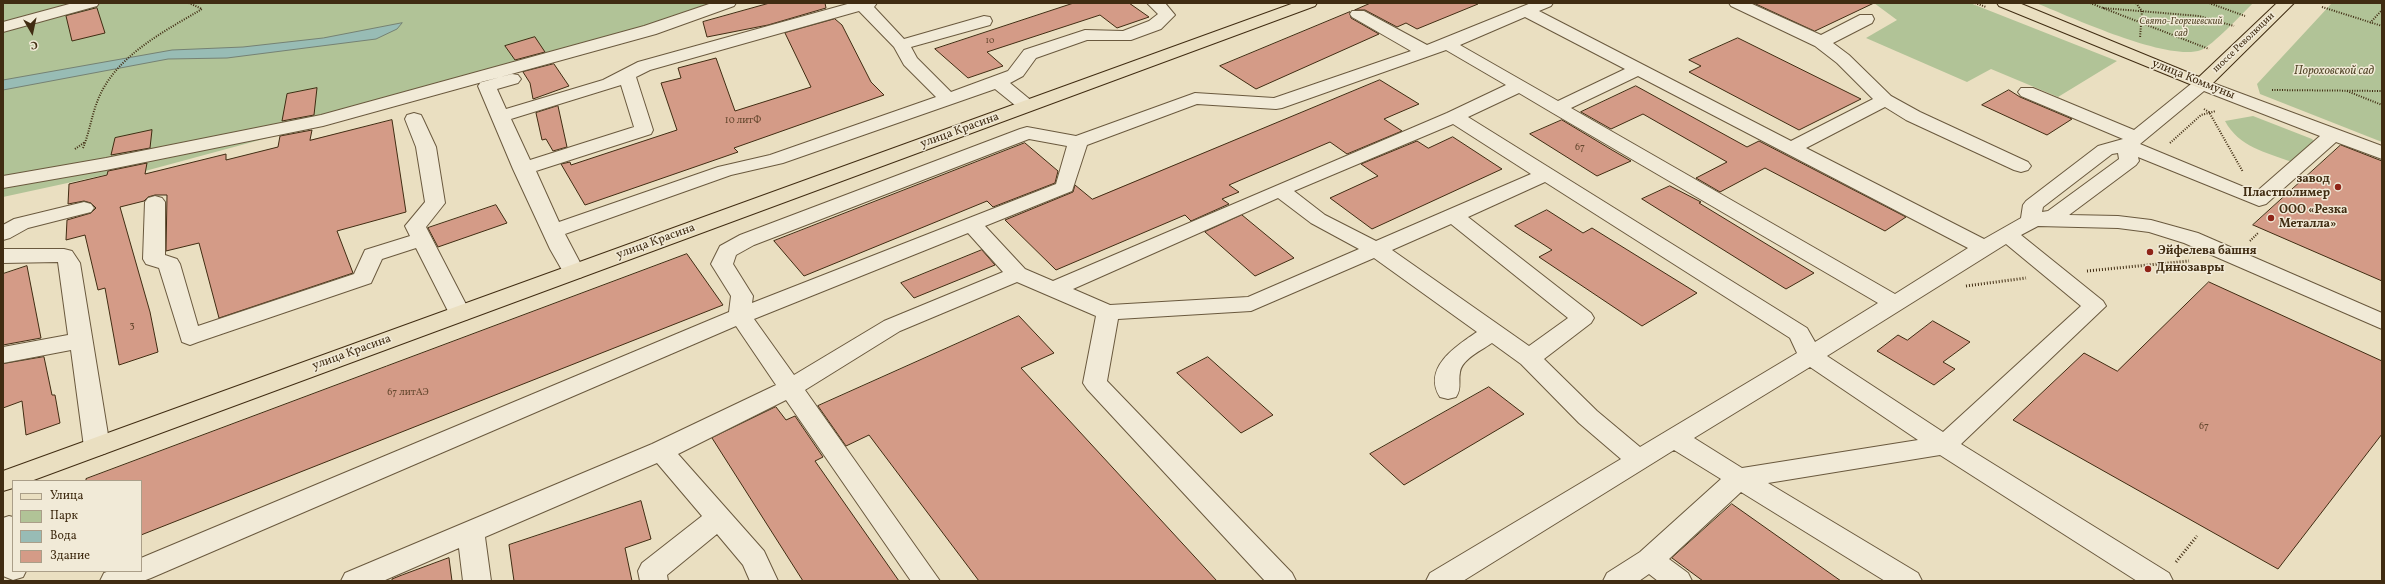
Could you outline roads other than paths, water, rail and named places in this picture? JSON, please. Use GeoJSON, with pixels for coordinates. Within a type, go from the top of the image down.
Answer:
{"type":"FeatureCollection","features":[{"type":"Feature","properties":{"kind":"main road","name":"улица Красина"},"geometry":{"type":"LineString","coordinates":[[3,481],[1309,3]]}},
{"type":"Feature","properties":{"kind":"main road","name":"улица Коммуны"},"geometry":{"type":"LineString","coordinates":[[2005,3],[2202,84]]}},
{"type":"Feature","properties":{"kind":"main road","name":"шоссе Революции"},"geometry":{"type":"LineString","coordinates":[[2202,84],[2286,3]]}},
{"type":"Feature","properties":{"kind":"street"},"geometry":{"type":"LineString","coordinates":[[3,27],[91,3]]}},
{"type":"Feature","properties":{"kind":"street"},"geometry":{"type":"LineString","coordinates":[[3,182],[74,170],[323,120],[622,38],[728,3]]}},
{"type":"Feature","properties":{"kind":"street"},"geometry":{"type":"LineString","coordinates":[[553,231],[725,171],[776,159],[997,82],[1015,74],[1022,67],[1024,59],[1030,54],[1085,35],[1125,36],[1155,25],[1167,15],[1164,10],[1155,3]]}},
{"type":"Feature","properties":{"kind":"street"},"geometry":{"type":"LineString","coordinates":[[1737,3],[1821,42],[1843,58],[1885,100],[1913,116],[2021,166]]}},
{"type":"Feature","properties":{"kind":"street"},"geometry":{"type":"LineString","coordinates":[[501,116],[609,84],[644,66],[866,4],[901,45],[910,61],[948,98]]}},
{"type":"Feature","properties":{"kind":"street"},"geometry":{"type":"LineString","coordinates":[[926,581],[740,316],[742,296],[722,264],[727,251],[747,240],[1027,133],[1078,142],[1195,98],[1276,104],[1426,52],[1536,7],[1639,69],[1984,248]]}},
{"type":"Feature","properties":{"kind":"street"},"geometry":{"type":"LineString","coordinates":[[1358,14],[1426,52]]}},
{"type":"Feature","properties":{"kind":"street"},"geometry":{"type":"LineString","coordinates":[[1821,42],[1866,18]]}},
{"type":"Feature","properties":{"kind":"street"},"geometry":{"type":"LineString","coordinates":[[901,45],[984,21]]}},
{"type":"Feature","properties":{"kind":"street"},"geometry":{"type":"LineString","coordinates":[[1447,44],[1896,304]]}},
{"type":"Feature","properties":{"kind":"street"},"geometry":{"type":"LineString","coordinates":[[574,272],[523,169],[487,86],[628,46],[644,66]]}},
{"type":"Feature","properties":{"kind":"street"},"geometry":{"type":"LineString","coordinates":[[1557,108],[1639,69]]}},
{"type":"Feature","properties":{"kind":"street"},"geometry":{"type":"LineString","coordinates":[[523,169],[644,130],[627,75]]}},
{"type":"Feature","properties":{"kind":"street"},"geometry":{"type":"LineString","coordinates":[[997,82],[1027,106]]}},
{"type":"Feature","properties":{"kind":"street"},"geometry":{"type":"LineString","coordinates":[[1452,578],[1639,460],[1896,304],[1984,248],[2032,221],[2055,216],[2129,161],[2132,141],[2202,84]]}},
{"type":"Feature","properties":{"kind":"street","name":"улица Коммуны"},"geometry":{"type":"LineString","coordinates":[[2202,84],[2382,153]]}},
{"type":"Feature","properties":{"kind":"street"},"geometry":{"type":"LineString","coordinates":[[1054,289],[1280,190],[1454,117],[1519,86]]}},
{"type":"Feature","properties":{"kind":"street"},"geometry":{"type":"LineString","coordinates":[[2027,92],[2259,200],[2333,134]]}},
{"type":"Feature","properties":{"kind":"street"},"geometry":{"type":"LineString","coordinates":[[1791,148],[1885,100]]}},
{"type":"Feature","properties":{"kind":"street"},"geometry":{"type":"LineString","coordinates":[[1454,117],[1799,333],[1810,356],[1944,445],[2167,573]]}},
{"type":"Feature","properties":{"kind":"street"},"geometry":{"type":"LineString","coordinates":[[414,119],[426,147],[435,203],[415,226],[460,314]]}},
{"type":"Feature","properties":{"kind":"street"},"geometry":{"type":"LineString","coordinates":[[142,570],[740,316],[1064,187],[1078,142]]}},
{"type":"Feature","properties":{"kind":"street"},"geometry":{"type":"LineString","coordinates":[[971,224],[1017,274],[1108,312],[1251,304],[1545,175]]}},
{"type":"Feature","properties":{"kind":"street"},"geometry":{"type":"LineString","coordinates":[[1280,190],[1318,219],[1377,250],[1529,358],[1588,417],[1639,460]]}},
{"type":"Feature","properties":{"kind":"street"},"geometry":{"type":"LineString","coordinates":[[155,202],[154,259],[169,264],[190,337],[363,278],[373,255],[422,239]]}},
{"type":"Feature","properties":{"kind":"street"},"geometry":{"type":"LineString","coordinates":[[3,234],[21,224],[84,208]]}},
{"type":"Feature","properties":{"kind":"street"},"geometry":{"type":"LineString","coordinates":[[1454,216],[1583,318],[1529,358]]}},
{"type":"Feature","properties":{"kind":"street"},"geometry":{"type":"LineString","coordinates":[[2032,221],[2118,222],[2152,226],[2191,238],[2382,322]]}},
{"type":"Feature","properties":{"kind":"street"},"geometry":{"type":"LineString","coordinates":[[1617,581],[1650,560],[1739,478],[1944,445],[2095,306],[2008,235]]}},
{"type":"Feature","properties":{"kind":"street"},"geometry":{"type":"LineString","coordinates":[[3,256],[13,258],[46,255],[64,256],[69,262],[97,447]]}},
{"type":"Feature","properties":{"kind":"street"},"geometry":{"type":"LineString","coordinates":[[356,581],[661,451],[790,388],[892,326],[1017,274]]}},
{"type":"Feature","properties":{"kind":"street"},"geometry":{"type":"LineString","coordinates":[[1108,312],[1096,383],[1282,581]]}},
{"type":"Feature","properties":{"kind":"street"},"geometry":{"type":"LineString","coordinates":[[1448,391],[1448,371],[1458,356],[1492,332]]}},
{"type":"Feature","properties":{"kind":"street"},"geometry":{"type":"LineString","coordinates":[[3,355],[80,340]]}},
{"type":"Feature","properties":{"kind":"street"},"geometry":{"type":"LineString","coordinates":[[1675,439],[1908,581]]}},
{"type":"Feature","properties":{"kind":"street"},"geometry":{"type":"LineString","coordinates":[[661,451],[754,559],[764,581]]}},
{"type":"Feature","properties":{"kind":"street"},"geometry":{"type":"LineString","coordinates":[[654,581],[652,572],[718,518]]}},
{"type":"Feature","properties":{"kind":"street"},"geometry":{"type":"LineString","coordinates":[[9,526],[12,559]]}},
{"type":"Feature","properties":{"kind":"street"},"geometry":{"type":"LineString","coordinates":[[471,532],[477,581]]}},
{"type":"Feature","properties":{"kind":"street"},"geometry":{"type":"LineString","coordinates":[[1650,560],[1678,581]]}},
{"type":"Feature","properties":{"kind":"street"},"geometry":{"type":"LineString","coordinates":[[114,581],[136,572]]}},
{"type":"Feature","properties":{"kind":"water"},"geometry":{"type":"Polygon","coordinates":[[[402,23],[397,29],[376,39],[227,58],[168,59],[3,90],[3,80],[172,50],[243,47],[323,38],[402,23]]]}},
{"type":"Feature","properties":{"kind":"place","name":"завод Пластполимер"},"geometry":{"type":"Point","coordinates":[2338,187]}},
{"type":"Feature","properties":{"kind":"place","name":"ООО «Резка Металла»"},"geometry":{"type":"Point","coordinates":[2271,218]}},
{"type":"Feature","properties":{"kind":"place","name":"Эйфелева башня"},"geometry":{"type":"Point","coordinates":[2150,252]}},
{"type":"Feature","properties":{"kind":"place","name":"Динозавры"},"geometry":{"type":"Point","coordinates":[2148,269]}},
{"type":"Feature","properties":{"kind":"park label","name":"Свято-Георгиевский сад"},"geometry":{"type":"Point","coordinates":[2181,28]}},
{"type":"Feature","properties":{"kind":"park label","name":"Пороховской сад"},"geometry":{"type":"Point","coordinates":[2334,72]}}]}
